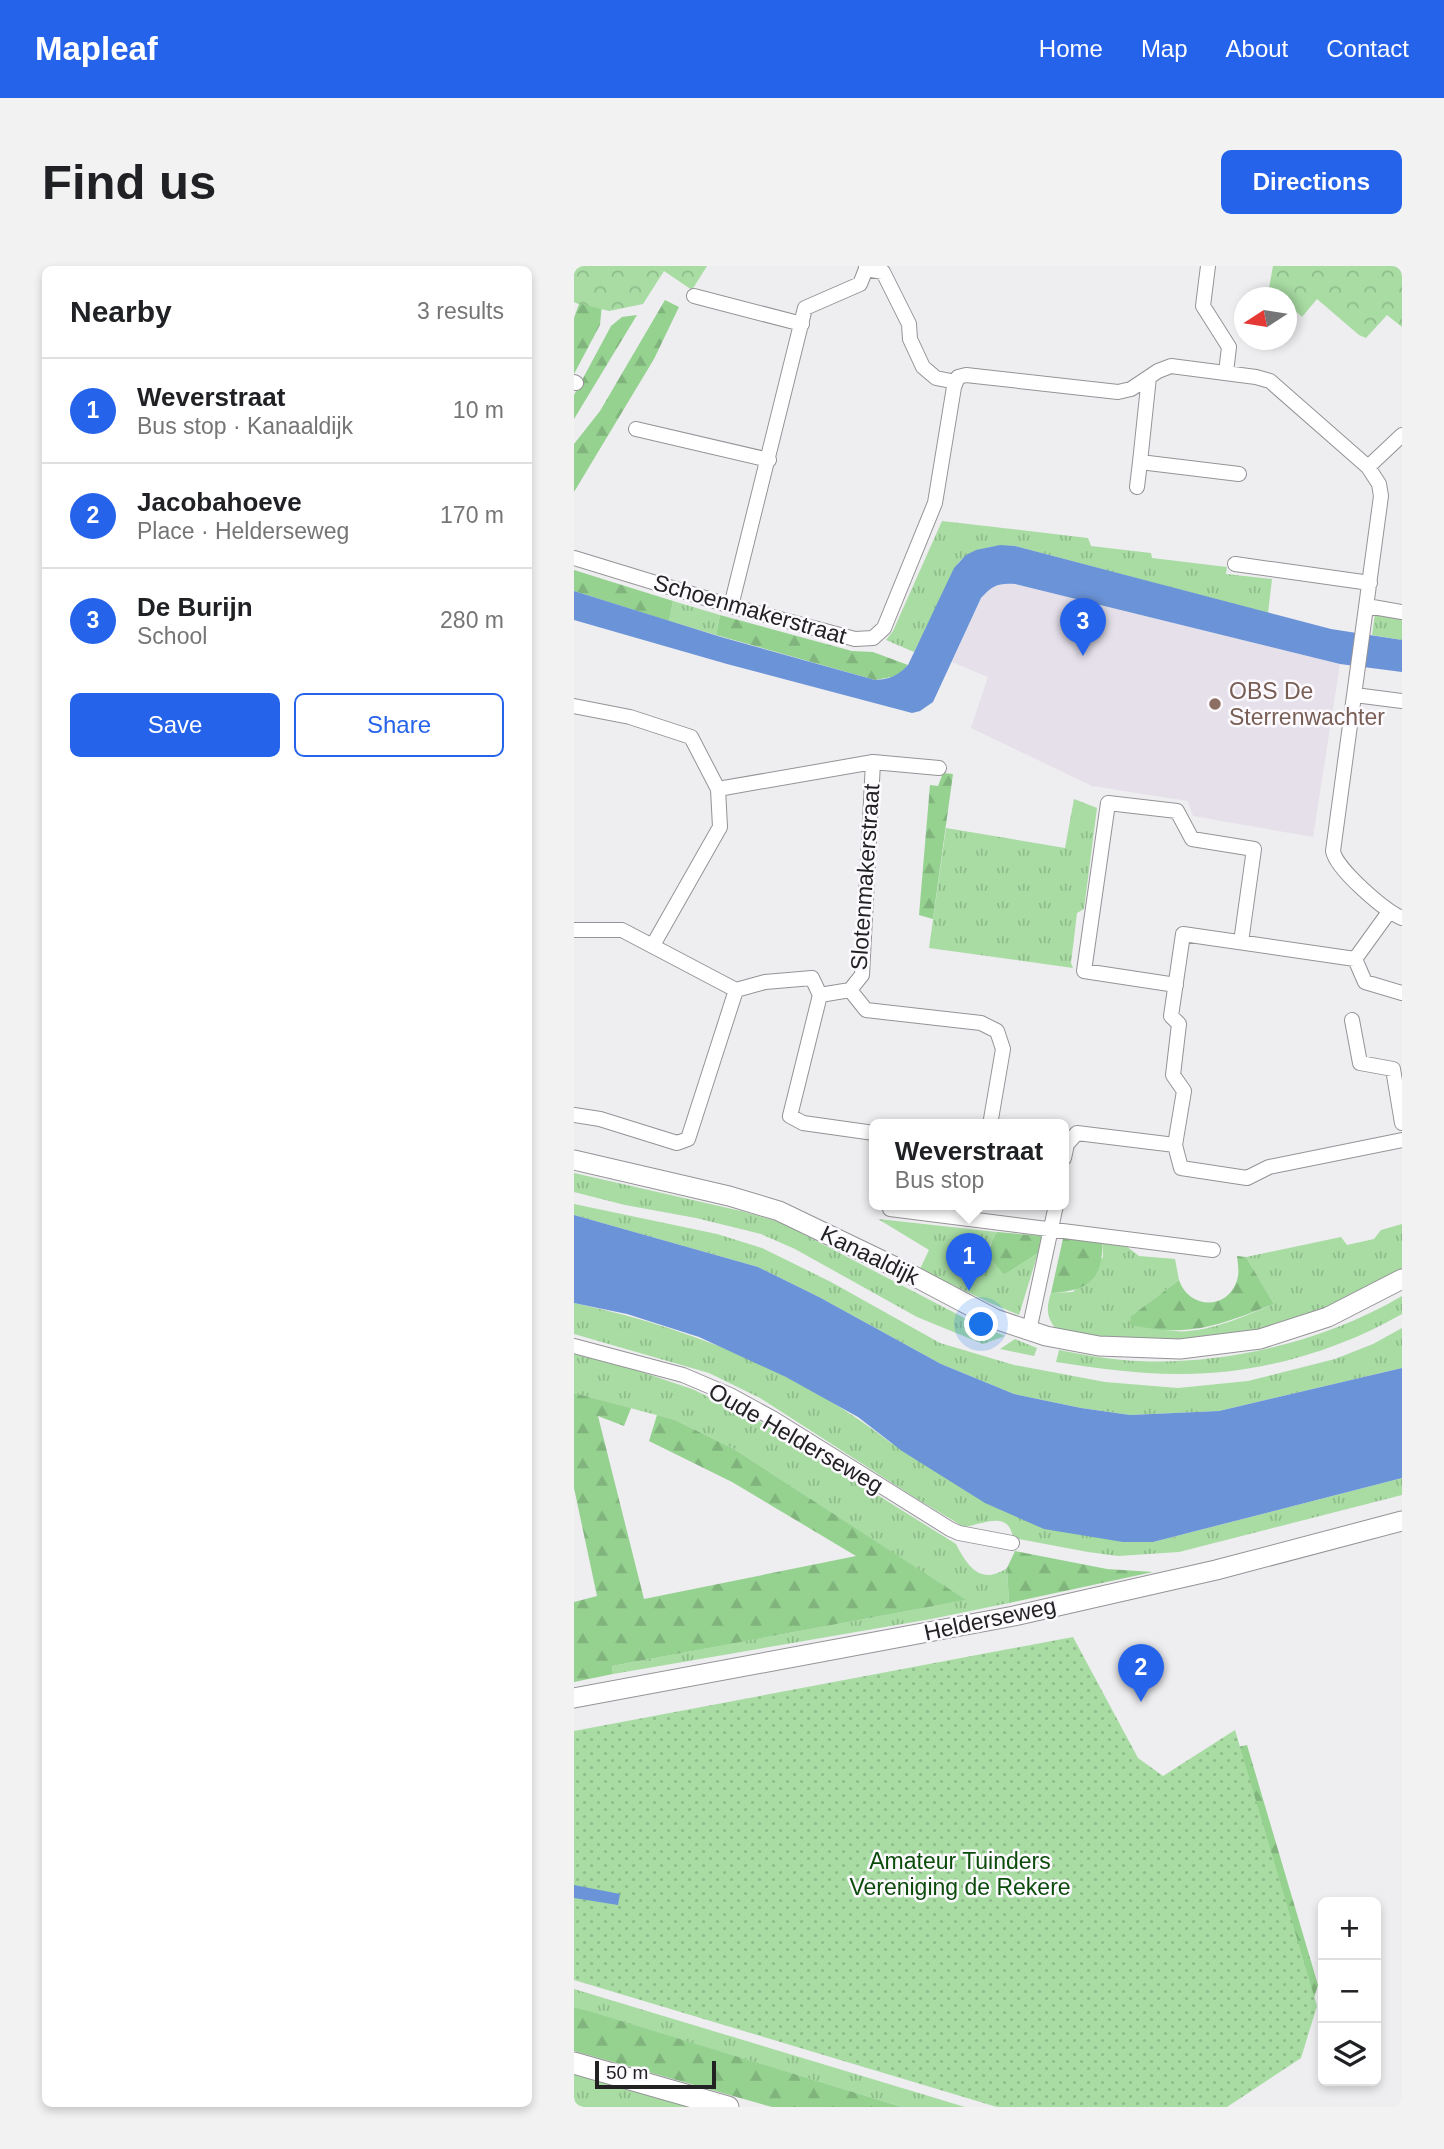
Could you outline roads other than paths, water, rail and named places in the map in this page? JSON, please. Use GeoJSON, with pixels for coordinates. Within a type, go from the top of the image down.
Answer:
{"type":"FeatureCollection","features":[{"type":"Feature","properties":{"kind":"main road"},"geometry":{"type":"LineString","coordinates":[[574,2063],[728,2107]]}},
{"type":"Feature","properties":{"kind":"street"},"geometry":{"type":"LineString","coordinates":[[1208,266],[1203,306],[1229,347],[1226,372]]}},
{"type":"Feature","properties":{"kind":"street"},"geometry":{"type":"LineString","coordinates":[[731,606],[805,308],[860,284],[866,267],[883,272],[909,324],[910,338],[923,367],[936,378],[956,382],[966,375],[1118,392],[1131,389],[1163,368],[1179,365],[1270,381],[1368,467],[1381,492],[1333,851],[1342,867],[1396,915],[1355,959]]}},
{"type":"Feature","properties":{"kind":"street"},"geometry":{"type":"LineString","coordinates":[[694,296],[802,324]]}},
{"type":"Feature","properties":{"kind":"street"},"geometry":{"type":"LineString","coordinates":[[1137,486],[1149,377]]}},
{"type":"Feature","properties":{"kind":"street","name":"Schoenmakerstraat"},"geometry":{"type":"LineString","coordinates":[[574,558],[731,606],[855,639],[869,639],[881,632],[935,503],[956,382]]}},
{"type":"Feature","properties":{"kind":"street"},"geometry":{"type":"LineString","coordinates":[[636,429],[769,460]]}},
{"type":"Feature","properties":{"kind":"street"},"geometry":{"type":"LineString","coordinates":[[1368,467],[1402,435]]}},
{"type":"Feature","properties":{"kind":"street"},"geometry":{"type":"LineString","coordinates":[[1140,462],[1239,474]]}},
{"type":"Feature","properties":{"kind":"street"},"geometry":{"type":"LineString","coordinates":[[1235,564],[1370,583]]}},
{"type":"Feature","properties":{"kind":"street"},"geometry":{"type":"LineString","coordinates":[[1367,606],[1402,612]]}},
{"type":"Feature","properties":{"kind":"street"},"geometry":{"type":"LineString","coordinates":[[1355,695],[1402,701]]}},
{"type":"Feature","properties":{"kind":"street"},"geometry":{"type":"LineString","coordinates":[[574,706],[630,717],[691,737],[718,789],[720,827],[653,945]]}},
{"type":"Feature","properties":{"kind":"street","name":"Slotenmakerstraat"},"geometry":{"type":"LineString","coordinates":[[850,990],[862,975],[873,762]]}},
{"type":"Feature","properties":{"kind":"street","name":"Slotenmakerstraat"},"geometry":{"type":"LineString","coordinates":[[718,789],[873,762],[939,768]]}},
{"type":"Feature","properties":{"kind":"street"},"geometry":{"type":"LineString","coordinates":[[1176,985],[1084,971],[1108,803],[1177,811],[1192,839],[1254,849],[1241,942]]}},
{"type":"Feature","properties":{"kind":"street"},"geometry":{"type":"LineString","coordinates":[[574,930],[622,929],[736,990],[765,982],[812,978],[820,995],[790,1116],[803,1123],[869,1132]]}},
{"type":"Feature","properties":{"kind":"street"},"geometry":{"type":"LineString","coordinates":[[1355,959],[1183,934],[1171,1016],[1180,1024],[1173,1075],[1184,1091],[1175,1145],[1181,1168],[1247,1178],[1269,1167],[1402,1140]]}},
{"type":"Feature","properties":{"kind":"street"},"geometry":{"type":"LineString","coordinates":[[1355,959],[1365,982],[1402,993]]}},
{"type":"Feature","properties":{"kind":"street"},"geometry":{"type":"LineString","coordinates":[[574,1115],[600,1119],[677,1143],[688,1139],[736,990]]}},
{"type":"Feature","properties":{"kind":"street"},"geometry":{"type":"LineString","coordinates":[[820,995],[850,990],[866,1010],[981,1023],[997,1031],[1003,1049],[991,1119]]}},
{"type":"Feature","properties":{"kind":"street"},"geometry":{"type":"LineString","coordinates":[[1352,1020],[1360,1063],[1393,1069],[1402,1123]]}},
{"type":"Feature","properties":{"kind":"street"},"geometry":{"type":"LineString","coordinates":[[1069,1142],[1077,1133],[1175,1145]]}},
{"type":"Feature","properties":{"kind":"street","name":"Kanaaldijk"},"geometry":{"type":"LineString","coordinates":[[574,1160],[752,1202],[779,1211],[984,1313],[1029,1331],[1112,1348],[1180,1349],[1223,1346],[1260,1339],[1313,1323],[1349,1308],[1402,1279]]}},
{"type":"Feature","properties":{"kind":"street"},"geometry":{"type":"LineString","coordinates":[[898,1210],[1213,1250]]}},
{"type":"Feature","properties":{"kind":"street"},"geometry":{"type":"LineString","coordinates":[[1029,1331],[1055,1210]]}},
{"type":"Feature","properties":{"kind":"street","name":"Oude Helderseweg"},"geometry":{"type":"LineString","coordinates":[[574,1346],[649,1365],[707,1385],[774,1419],[950,1529],[1012,1543]]}},
{"type":"Feature","properties":{"kind":"street","name":"Helderseweg"},"geometry":{"type":"LineString","coordinates":[[574,1698],[1014,1616],[1216,1570],[1402,1521]]}},
{"type":"Feature","properties":{"kind":"water"},"geometry":{"type":"Polygon","coordinates":[[[1000,545],[1015,546],[1331,629],[1402,640],[1402,672],[1340,664],[1015,584],[1004,584],[996,586],[981,598],[933,702],[912,713],[574,620],[574,591],[721,637],[875,680],[885,679],[908,665],[954,568],[966,555],[976,550],[1000,545]]]}},
{"type":"Feature","properties":{"kind":"water"},"geometry":{"type":"Polygon","coordinates":[[[574,1215],[758,1267],[941,1364],[1014,1394],[1081,1408],[1130,1415],[1219,1411],[1402,1368],[1402,1478],[1153,1542],[1123,1542],[1044,1529],[985,1503],[902,1451],[858,1417],[786,1377],[699,1337],[627,1314],[574,1303],[574,1215]]]}},
{"type":"Feature","properties":{"kind":"water"},"geometry":{"type":"Polygon","coordinates":[[[574,1885],[620,1894],[618,1905],[574,1898],[574,1885]]]}},
{"type":"Feature","properties":{"kind":"place","name":"De Burijn"},"geometry":{"type":"Point","coordinates":[1083,656]}},
{"type":"Feature","properties":{"kind":"place","name":"OBS De Sterrenwachter"},"geometry":{"type":"Point","coordinates":[1215,704]}},
{"type":"Feature","properties":{"kind":"place","name":"Weverstraat"},"geometry":{"type":"Point","coordinates":[969,1291]}},
{"type":"Feature","properties":{"kind":"place","name":"Jacobahoeve"},"geometry":{"type":"Point","coordinates":[1141,1702]}},
{"type":"Feature","properties":{"kind":"park label","name":"Amateur Tuinders Vereniging de Rekere"},"geometry":{"type":"Point","coordinates":[960,1874]}}]}
